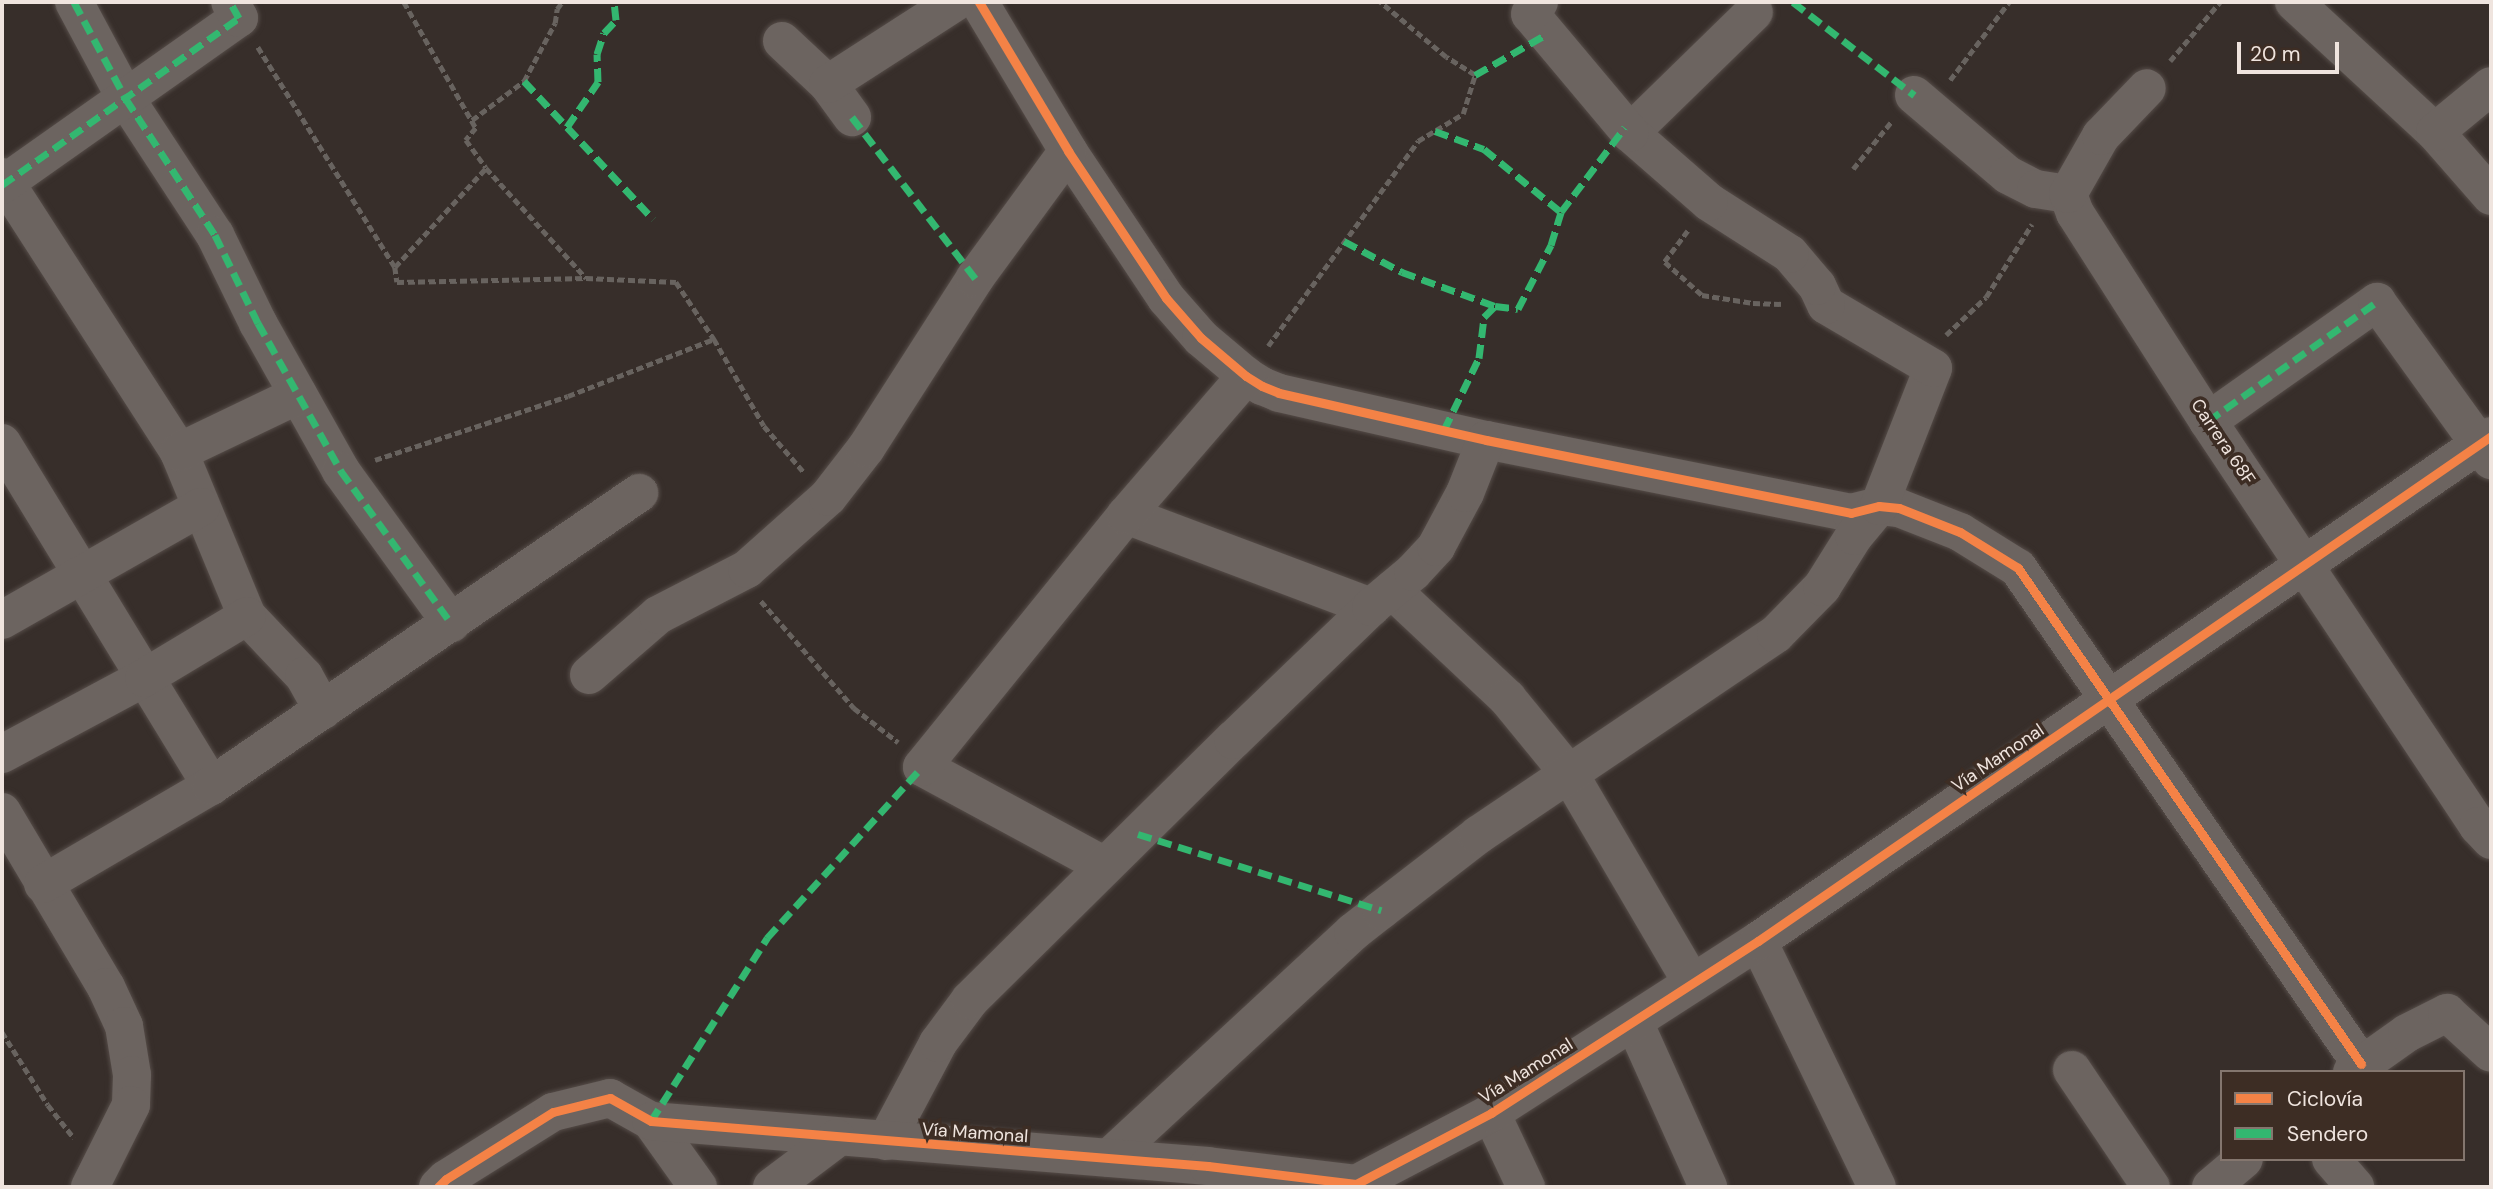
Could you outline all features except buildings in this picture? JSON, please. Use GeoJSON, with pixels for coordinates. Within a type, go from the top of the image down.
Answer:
{"type":"FeatureCollection","features":[{"type":"Feature","properties":{"kind":"street"},"geometry":{"type":"LineString","coordinates":[[74,2],[126,99],[215,235],[258,323],[341,471],[451,623]]}},
{"type":"Feature","properties":{"kind":"street"},"geometry":{"type":"LineString","coordinates":[[828,84],[955,2]]}},
{"type":"Feature","properties":{"kind":"street"},"geometry":{"type":"LineString","coordinates":[[979,2],[1068,151],[1166,299],[1201,338],[1246,376],[1279,393],[1486,440],[1851,513],[1879,506],[1899,509],[1960,532],[2018,568],[2111,700],[2357,1068],[2407,1033],[2446,1013],[2491,1053]]}},
{"type":"Feature","properties":{"kind":"street"},"geometry":{"type":"LineString","coordinates":[[1109,1158],[1353,932],[1478,835],[1776,634],[1822,587],[1854,536],[1879,506],[1933,368],[1826,305],[1817,286],[1790,254],[1709,202],[1630,133],[1530,14],[1539,2]]}},
{"type":"Feature","properties":{"kind":"street"},"geometry":{"type":"LineString","coordinates":[[2294,2],[2435,132],[2491,196]]}},
{"type":"Feature","properties":{"kind":"street"},"geometry":{"type":"LineString","coordinates":[[235,10],[126,99],[3,181],[179,452],[247,616],[304,676],[323,710]]}},
{"type":"Feature","properties":{"kind":"street"},"geometry":{"type":"LineString","coordinates":[[1630,133],[1754,12]]}},
{"type":"Feature","properties":{"kind":"street"},"geometry":{"type":"LineString","coordinates":[[782,41],[828,84],[852,117]]}},
{"type":"Feature","properties":{"kind":"street"},"geometry":{"type":"LineString","coordinates":[[2435,132],[2491,86]]}},
{"type":"Feature","properties":{"kind":"street"},"geometry":{"type":"LineString","coordinates":[[1922,100],[2008,175],[2036,189],[2059,193],[2101,136],[2147,88]]}},
{"type":"Feature","properties":{"kind":"street"},"geometry":{"type":"LineString","coordinates":[[589,675],[658,615],[747,569],[828,497],[866,448],[975,278],[1068,151]]}},
{"type":"Feature","properties":{"kind":"street","name":"Carrera 68F"},"geometry":{"type":"LineString","coordinates":[[2059,193],[2075,213],[2208,421],[2478,826],[2491,840]]}},
{"type":"Feature","properties":{"kind":"street"},"geometry":{"type":"LineString","coordinates":[[2208,421],[2377,302],[2487,447]]}},
{"type":"Feature","properties":{"kind":"street"},"geometry":{"type":"LineString","coordinates":[[1105,866],[922,767],[1126,514],[1246,376]]}},
{"type":"Feature","properties":{"kind":"street"},"geometry":{"type":"LineString","coordinates":[[179,452],[298,395]]}},
{"type":"Feature","properties":{"kind":"street"},"geometry":{"type":"LineString","coordinates":[[886,1142],[938,1043],[970,1000],[1436,547],[1453,521],[1486,440]]}},
{"type":"Feature","properties":{"kind":"street","name":"Vía Mamonal"},"geometry":{"type":"LineString","coordinates":[[445,1184],[554,1112],[610,1098],[651,1121],[1109,1158],[1356,1184],[1491,1113],[1634,1022],[1758,941],[2111,700],[2304,563],[2487,447]]}},
{"type":"Feature","properties":{"kind":"street"},"geometry":{"type":"LineString","coordinates":[[8,467],[83,576],[211,786]]}},
{"type":"Feature","properties":{"kind":"street"},"geometry":{"type":"LineString","coordinates":[[43,884],[211,786],[639,493]]}},
{"type":"Feature","properties":{"kind":"street"},"geometry":{"type":"LineString","coordinates":[[2,620],[201,506]]}},
{"type":"Feature","properties":{"kind":"street"},"geometry":{"type":"LineString","coordinates":[[1126,514],[1381,598],[1507,698],[1570,775],[1692,983]]}},
{"type":"Feature","properties":{"kind":"street"},"geometry":{"type":"LineString","coordinates":[[2,754],[145,678],[247,616]]}},
{"type":"Feature","properties":{"kind":"street"},"geometry":{"type":"LineString","coordinates":[[2,812],[106,987],[124,1026],[132,1074],[131,1105],[94,1178]]}},
{"type":"Feature","properties":{"kind":"street"},"geometry":{"type":"LineString","coordinates":[[1758,941],[1877,1187]]}},
{"type":"Feature","properties":{"kind":"street"},"geometry":{"type":"LineString","coordinates":[[1634,1022],[1708,1187]]}},
{"type":"Feature","properties":{"kind":"street"},"geometry":{"type":"LineString","coordinates":[[2072,1070],[2151,1187]]}},
{"type":"Feature","properties":{"kind":"street"},"geometry":{"type":"LineString","coordinates":[[1491,1113],[1526,1187]]}},
{"type":"Feature","properties":{"kind":"street"},"geometry":{"type":"LineString","coordinates":[[651,1121],[698,1187]]}},
{"type":"Feature","properties":{"kind":"street"},"geometry":{"type":"LineString","coordinates":[[772,1187],[837,1138]]}},
{"type":"Feature","properties":{"kind":"street"},"geometry":{"type":"LineString","coordinates":[[2211,1187],[2242,1161]]}},
{"type":"Feature","properties":{"kind":"street"},"geometry":{"type":"LineString","coordinates":[[2333,1161],[2355,1187]]}},
{"type":"Feature","properties":{"kind":"path"},"geometry":{"type":"LineString","coordinates":[[404,2],[476,128],[466,139],[486,168],[586,278]]}},
{"type":"Feature","properties":{"kind":"path"},"geometry":{"type":"LineString","coordinates":[[472,120],[524,81],[555,23],[557,9],[562,2]]}},
{"type":"Feature","properties":{"kind":"path"},"geometry":{"type":"LineString","coordinates":[[1246,376],[1418,141],[1463,114],[1475,75],[1446,57],[1380,2]]}},
{"type":"Feature","properties":{"kind":"path"},"geometry":{"type":"LineString","coordinates":[[1853,169],[1994,25],[2009,2]]}},
{"type":"Feature","properties":{"kind":"path"},"geometry":{"type":"LineString","coordinates":[[2147,88],[2220,2]]}},
{"type":"Feature","properties":{"kind":"path"},"geometry":{"type":"LineString","coordinates":[[235,10],[395,267],[397,282],[586,278],[676,282],[714,340],[764,426],[828,497]]}},
{"type":"Feature","properties":{"kind":"path"},"geometry":{"type":"LineString","coordinates":[[395,267],[486,168]]}},
{"type":"Feature","properties":{"kind":"path"},"geometry":{"type":"LineString","coordinates":[[1933,368],[1943,338],[1986,297],[2059,193]]}},
{"type":"Feature","properties":{"kind":"path"},"geometry":{"type":"LineString","coordinates":[[1665,262],[1702,295],[1753,303],[1826,305]]}},
{"type":"Feature","properties":{"kind":"path"},"geometry":{"type":"LineString","coordinates":[[341,471],[568,397],[714,340]]}},
{"type":"Feature","properties":{"kind":"path"},"geometry":{"type":"LineString","coordinates":[[738,573],[854,708],[892,740],[932,755]]}},
{"type":"Feature","properties":{"kind":"path"},"geometry":{"type":"LineString","coordinates":[[2,1032],[94,1178]]}},
{"type":"Feature","properties":{"kind":"marked path"},"geometry":{"type":"LineString","coordinates":[[74,2],[126,99],[215,235],[258,323],[341,471],[451,623]]}},
{"type":"Feature","properties":{"kind":"marked path"},"geometry":{"type":"LineString","coordinates":[[2,185],[239,18],[230,2]]}},
{"type":"Feature","properties":{"kind":"marked path"},"geometry":{"type":"LineString","coordinates":[[567,127],[598,82],[597,54],[604,33],[616,20],[614,2]]}},
{"type":"Feature","properties":{"kind":"marked path"},"geometry":{"type":"LineString","coordinates":[[1793,2],[1914,95]]}},
{"type":"Feature","properties":{"kind":"marked path"},"geometry":{"type":"LineString","coordinates":[[1475,75],[1547,34]]}},
{"type":"Feature","properties":{"kind":"marked path"},"geometry":{"type":"LineString","coordinates":[[524,81],[653,219]]}},
{"type":"Feature","properties":{"kind":"marked path"},"geometry":{"type":"LineString","coordinates":[[852,117],[975,278]]}},
{"type":"Feature","properties":{"kind":"marked path"},"geometry":{"type":"LineString","coordinates":[[1435,131],[1484,149],[1561,212],[1625,127]]}},
{"type":"Feature","properties":{"kind":"marked path"},"geometry":{"type":"LineString","coordinates":[[1444,430],[1479,358],[1484,317],[1495,306],[1518,309],[1551,245],[1561,212]]}},
{"type":"Feature","properties":{"kind":"marked path"},"geometry":{"type":"LineString","coordinates":[[1344,241],[1402,272],[1495,306]]}},
{"type":"Feature","properties":{"kind":"marked path"},"geometry":{"type":"LineString","coordinates":[[2208,421],[2377,302]]}},
{"type":"Feature","properties":{"kind":"marked path"},"geometry":{"type":"LineString","coordinates":[[651,1121],[767,938],[922,767]]}},
{"type":"Feature","properties":{"kind":"marked path"},"geometry":{"type":"LineString","coordinates":[[1138,834],[1381,910]]}},
{"type":"Feature","properties":{"kind":"cycle path"},"geometry":{"type":"LineString","coordinates":[[979,2],[1068,151],[1166,298],[1201,338],[1262,386],[1279,393],[1486,440],[1851,513],[1879,506],[1899,508],[1960,532],[2018,568],[2361,1064]]}},
{"type":"Feature","properties":{"kind":"cycle path"},"geometry":{"type":"LineString","coordinates":[[438,1187],[446,1179],[553,1112],[610,1098],[651,1121],[1208,1166],[1356,1184],[1491,1113],[1758,941],[2491,436]]}}]}
